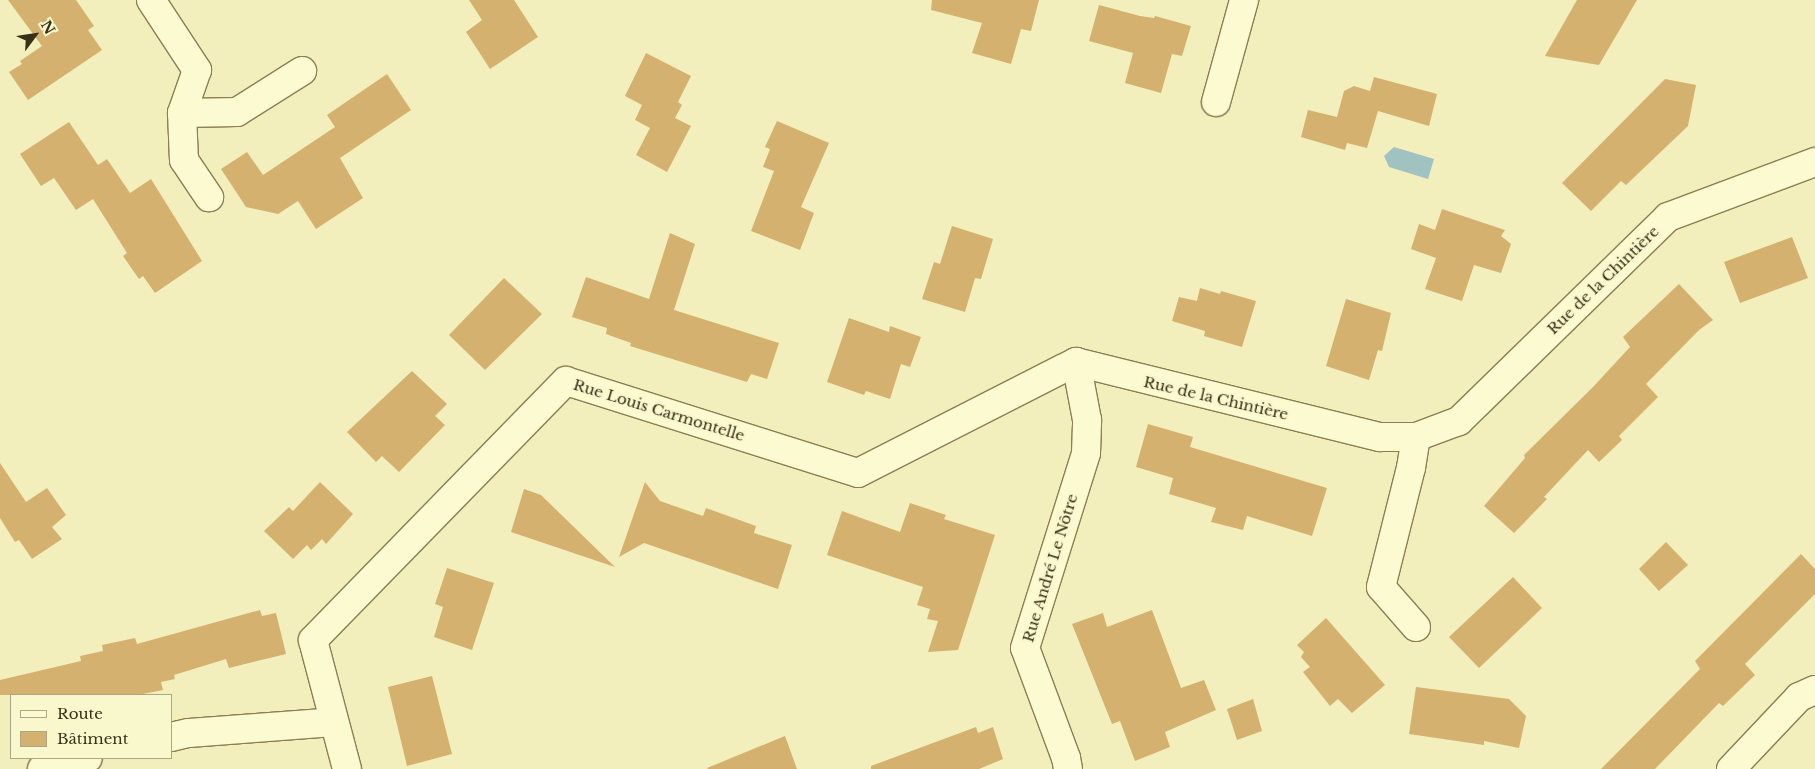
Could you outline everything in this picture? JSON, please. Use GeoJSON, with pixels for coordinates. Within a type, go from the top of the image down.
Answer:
{"type":"FeatureCollection","features":[{"type":"Feature","properties":{"kind":"street"},"geometry":{"type":"LineString","coordinates":[[151,0],[197,70],[182,113],[184,160],[209,197]]}},
{"type":"Feature","properties":{"kind":"street"},"geometry":{"type":"LineString","coordinates":[[1216,102],[1244,0]]}},
{"type":"Feature","properties":{"kind":"street"},"geometry":{"type":"LineString","coordinates":[[182,113],[237,112],[302,71]]}},
{"type":"Feature","properties":{"kind":"street","name":"Rue de la Chintière"},"geometry":{"type":"LineString","coordinates":[[1076,362],[1380,437],[1416,437],[1458,421],[1668,216],[1815,162]]}},
{"type":"Feature","properties":{"kind":"street","name":"Rue Louis Carmontelle"},"geometry":{"type":"LineString","coordinates":[[346,769],[313,640],[566,381],[858,473],[1076,362]]}},
{"type":"Feature","properties":{"kind":"street","name":"Rue André Le Nôtre"},"geometry":{"type":"LineString","coordinates":[[1068,769],[1066,758],[1025,648],[1086,453],[1087,420],[1076,362]]}},
{"type":"Feature","properties":{"kind":"street"},"geometry":{"type":"LineString","coordinates":[[1416,437],[1411,468],[1382,587],[1416,627]]}},
{"type":"Feature","properties":{"kind":"street"},"geometry":{"type":"LineString","coordinates":[[1731,769],[1799,697],[1815,690]]}},
{"type":"Feature","properties":{"kind":"street"},"geometry":{"type":"LineString","coordinates":[[172,737],[189,733],[334,722]]}},
{"type":"Feature","properties":{"kind":"street"},"geometry":{"type":"LineString","coordinates":[[42,769],[84,759]]}},
{"type":"Feature","properties":{"kind":"water"},"geometry":{"type":"Polygon","coordinates":[[[1394,147],[1434,159],[1428,179],[1389,167],[1384,156],[1394,147]]]}},
{"type":"Feature","properties":{"kind":"building"},"geometry":{"type":"Polygon","coordinates":[[[8,0],[76,0],[94,26],[88,30],[102,50],[28,100],[9,72],[22,64],[20,61],[42,46],[8,0]]]}},
{"type":"Feature","properties":{"kind":"building"},"geometry":{"type":"Polygon","coordinates":[[[469,0],[514,0],[538,37],[490,69],[466,32],[482,20],[469,0]]]}},
{"type":"Feature","properties":{"kind":"building"},"geometry":{"type":"Polygon","coordinates":[[[932,0],[1039,0],[1031,31],[1021,29],[1011,64],[972,53],[982,23],[931,10],[932,0]]]}},
{"type":"Feature","properties":{"kind":"building"},"geometry":{"type":"Polygon","coordinates":[[[1577,0],[1637,0],[1599,65],[1545,56],[1577,0]]]}},
{"type":"Feature","properties":{"kind":"building"},"geometry":{"type":"Polygon","coordinates":[[[1099,5],[1140,16],[1154,18],[1155,16],[1191,26],[1182,56],[1172,54],[1161,93],[1125,83],[1133,53],[1089,41],[1099,5]]]}},
{"type":"Feature","properties":{"kind":"building"},"geometry":{"type":"Polygon","coordinates":[[[646,53],[691,76],[678,102],[682,105],[675,118],[691,126],[667,172],[636,155],[650,128],[635,120],[642,105],[625,96],[646,53]]]}},
{"type":"Feature","properties":{"kind":"building"},"geometry":{"type":"Polygon","coordinates":[[[387,74],[411,110],[340,158],[363,198],[316,229],[298,201],[278,214],[246,207],[221,169],[247,152],[263,175],[335,127],[327,115],[387,74]]]}},
{"type":"Feature","properties":{"kind":"building"},"geometry":{"type":"Polygon","coordinates":[[[1374,77],[1437,94],[1429,126],[1378,111],[1367,148],[1347,143],[1345,150],[1301,137],[1308,110],[1337,117],[1344,91],[1354,86],[1370,91],[1374,77]]]}},
{"type":"Feature","properties":{"kind":"building"},"geometry":{"type":"Polygon","coordinates":[[[1665,79],[1696,85],[1688,126],[1626,185],[1621,181],[1591,211],[1562,183],[1665,79]]]}},
{"type":"Feature","properties":{"kind":"building"},"geometry":{"type":"Polygon","coordinates":[[[777,121],[829,143],[801,207],[814,213],[800,250],[751,231],[774,171],[763,167],[770,149],[765,147],[777,121]]]}},
{"type":"Feature","properties":{"kind":"building"},"geometry":{"type":"Polygon","coordinates":[[[69,122],[98,165],[107,159],[130,193],[151,179],[202,261],[155,293],[143,276],[139,279],[123,256],[127,253],[93,199],[76,210],[54,178],[41,186],[20,154],[69,122]]]}},
{"type":"Feature","properties":{"kind":"building"},"geometry":{"type":"Polygon","coordinates":[[[1442,209],[1505,230],[1501,236],[1511,244],[1501,273],[1474,265],[1462,301],[1425,289],[1436,258],[1411,249],[1419,224],[1435,230],[1442,209]]]}},
{"type":"Feature","properties":{"kind":"building"},"geometry":{"type":"Polygon","coordinates":[[[952,226],[993,239],[981,279],[975,278],[965,312],[922,299],[934,262],[940,264],[952,226]]]}},
{"type":"Feature","properties":{"kind":"building"},"geometry":{"type":"Polygon","coordinates":[[[670,233],[695,244],[674,310],[779,343],[767,379],[751,374],[747,382],[630,346],[631,343],[606,334],[607,328],[572,317],[586,277],[649,299],[670,233]]]}},
{"type":"Feature","properties":{"kind":"building"},"geometry":{"type":"Polygon","coordinates":[[[1792,237],[1808,278],[1740,303],[1724,262],[1792,237]]]}},
{"type":"Feature","properties":{"kind":"building"},"geometry":{"type":"Polygon","coordinates":[[[504,278],[542,314],[485,370],[449,335],[504,278]]]}},
{"type":"Feature","properties":{"kind":"building"},"geometry":{"type":"Polygon","coordinates":[[[1679,284],[1713,320],[1699,330],[1646,384],[1658,397],[1619,436],[1622,440],[1599,462],[1588,450],[1544,497],[1547,499],[1514,533],[1484,506],[1525,458],[1524,455],[1593,387],[1630,347],[1623,337],[1679,284]]]}},
{"type":"Feature","properties":{"kind":"building"},"geometry":{"type":"Polygon","coordinates":[[[1200,288],[1220,294],[1221,291],[1256,301],[1242,347],[1204,336],[1205,331],[1172,321],[1179,297],[1197,301],[1200,288]]]}},
{"type":"Feature","properties":{"kind":"building"},"geometry":{"type":"Polygon","coordinates":[[[1346,299],[1391,313],[1382,351],[1378,350],[1369,380],[1326,366],[1346,299]]]}},
{"type":"Feature","properties":{"kind":"building"},"geometry":{"type":"Polygon","coordinates":[[[849,318],[889,332],[890,326],[921,337],[910,367],[901,364],[890,399],[866,391],[864,395],[827,382],[849,318]]]}},
{"type":"Feature","properties":{"kind":"building"},"geometry":{"type":"Polygon","coordinates":[[[412,371],[447,404],[435,416],[445,425],[399,472],[382,456],[376,462],[347,432],[412,371]]]}},
{"type":"Feature","properties":{"kind":"building"},"geometry":{"type":"Polygon","coordinates":[[[1148,424],[1193,437],[1190,447],[1327,488],[1312,536],[1247,516],[1243,530],[1211,522],[1216,508],[1169,494],[1173,478],[1136,467],[1148,424]]]}},
{"type":"Feature","properties":{"kind":"building"},"geometry":{"type":"Polygon","coordinates":[[[0,463],[26,502],[47,488],[66,515],[52,527],[62,539],[32,559],[19,540],[15,542],[0,518],[0,463]]]}},
{"type":"Feature","properties":{"kind":"building"},"geometry":{"type":"Polygon","coordinates":[[[320,482],[353,514],[326,544],[322,539],[311,550],[307,545],[293,559],[264,531],[289,507],[293,511],[320,482]]]}},
{"type":"Feature","properties":{"kind":"building"},"geometry":{"type":"Polygon","coordinates":[[[645,482],[660,501],[703,516],[706,508],[756,526],[754,533],[792,545],[778,589],[644,543],[619,557],[645,482]]]}},
{"type":"Feature","properties":{"kind":"building"},"geometry":{"type":"Polygon","coordinates":[[[524,489],[541,495],[615,567],[511,532],[524,489]]]}},
{"type":"Feature","properties":{"kind":"building"},"geometry":{"type":"Polygon","coordinates":[[[910,503],[946,515],[944,519],[995,535],[958,650],[928,652],[938,621],[927,619],[930,609],[917,605],[923,587],[827,555],[842,511],[900,532],[910,503]]]}},
{"type":"Feature","properties":{"kind":"building"},"geometry":{"type":"Polygon","coordinates":[[[1666,542],[1688,565],[1659,591],[1639,569],[1666,542]]]}},
{"type":"Feature","properties":{"kind":"building"},"geometry":{"type":"Polygon","coordinates":[[[1801,554],[1815,569],[1815,594],[1745,664],[1755,675],[1723,706],[1719,703],[1655,769],[1601,769],[1700,669],[1695,661],[1801,554]]]}},
{"type":"Feature","properties":{"kind":"building"},"geometry":{"type":"Polygon","coordinates":[[[447,568],[494,583],[472,650],[434,637],[443,607],[435,604],[447,568]]]}},
{"type":"Feature","properties":{"kind":"building"},"geometry":{"type":"Polygon","coordinates":[[[1513,577],[1542,608],[1479,668],[1449,637],[1513,577]]]}},
{"type":"Feature","properties":{"kind":"building"},"geometry":{"type":"Polygon","coordinates":[[[260,610],[262,616],[276,613],[286,654],[229,668],[226,659],[174,675],[175,679],[161,682],[163,690],[143,694],[0,695],[0,680],[81,661],[80,656],[103,651],[102,645],[135,638],[137,644],[260,610]]]}},
{"type":"Feature","properties":{"kind":"building"},"geometry":{"type":"Polygon","coordinates":[[[1152,610],[1181,688],[1204,680],[1216,710],[1165,732],[1170,747],[1135,761],[1120,721],[1112,724],[1072,624],[1103,613],[1107,627],[1152,610]]]}},
{"type":"Feature","properties":{"kind":"building"},"geometry":{"type":"Polygon","coordinates":[[[1326,618],[1385,685],[1352,713],[1338,699],[1330,706],[1303,672],[1310,667],[1301,657],[1304,652],[1297,645],[1326,618]]]}},
{"type":"Feature","properties":{"kind":"building"},"geometry":{"type":"Polygon","coordinates":[[[432,676],[452,754],[407,766],[388,687],[432,676]]]}},
{"type":"Feature","properties":{"kind":"building"},"geometry":{"type":"Polygon","coordinates":[[[1416,687],[1509,699],[1526,716],[1519,748],[1484,741],[1484,745],[1409,734],[1416,687]]]}},
{"type":"Feature","properties":{"kind":"building"},"geometry":{"type":"Polygon","coordinates":[[[1253,699],[1262,731],[1237,740],[1227,709],[1253,699]]]}},
{"type":"Feature","properties":{"kind":"building"},"geometry":{"type":"Polygon","coordinates":[[[976,727],[978,733],[993,727],[1003,759],[979,769],[871,769],[871,766],[976,727]]]}},
{"type":"Feature","properties":{"kind":"building"},"geometry":{"type":"Polygon","coordinates":[[[785,736],[797,769],[707,768],[785,736]]]}}]}
